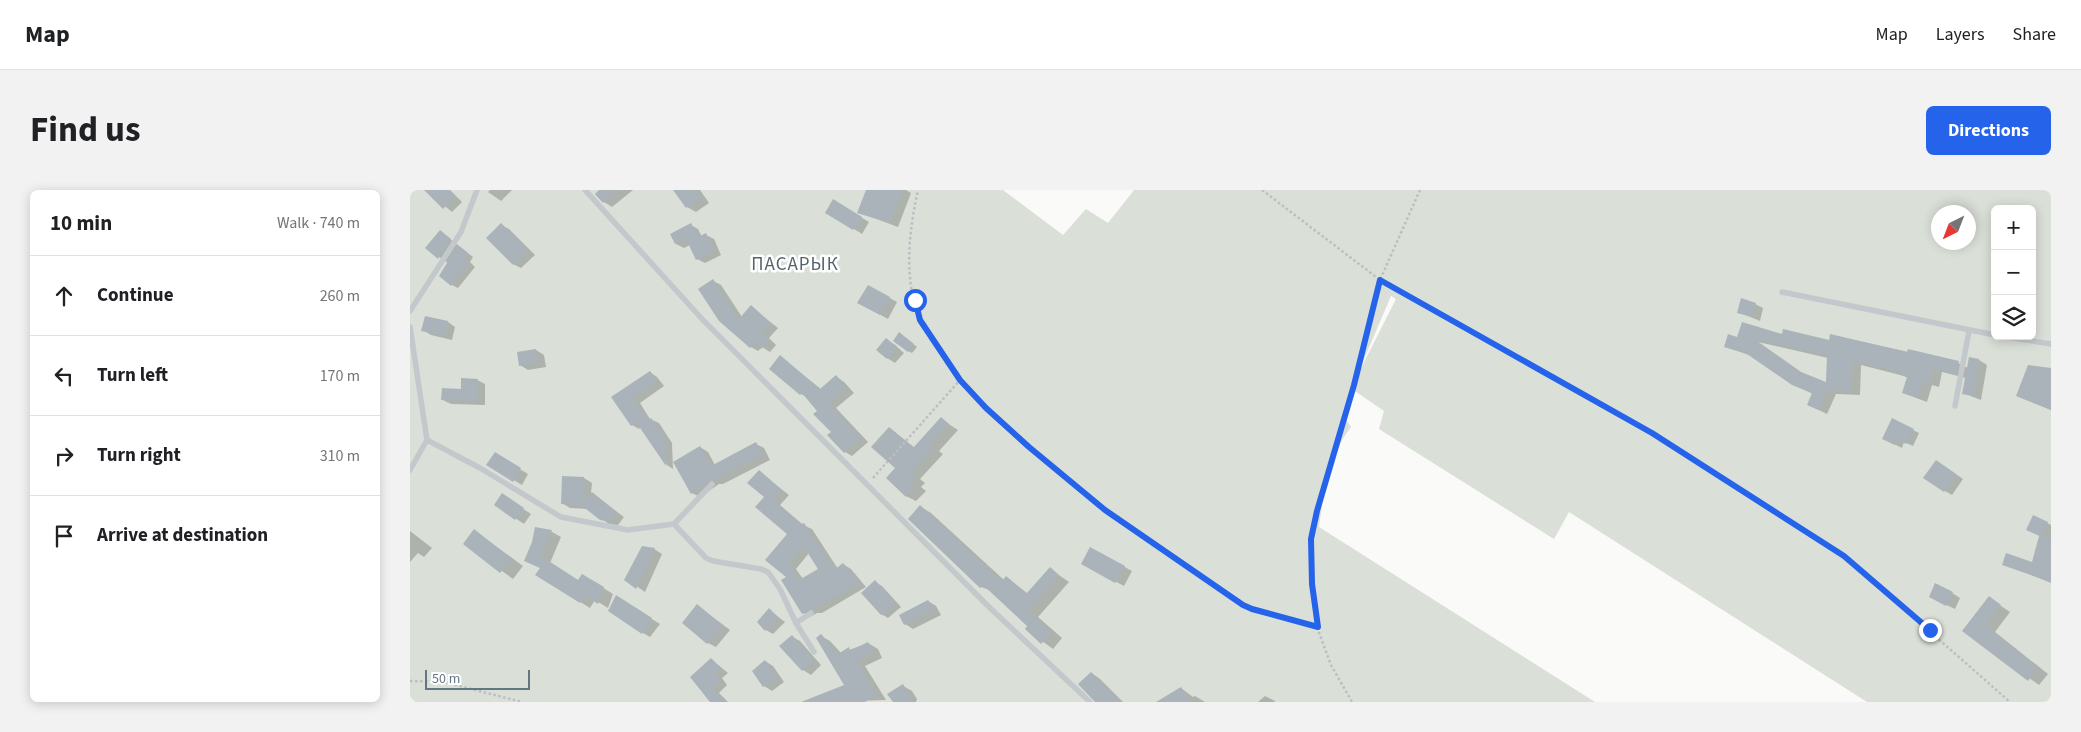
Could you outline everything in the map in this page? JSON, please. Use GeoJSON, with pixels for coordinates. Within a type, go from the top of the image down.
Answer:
{"type":"FeatureCollection","features":[{"type":"Feature","properties":{"kind":"lane"},"geometry":{"type":"LineString","coordinates":[[410,311],[461,232],[477,190]]}},
{"type":"Feature","properties":{"kind":"lane"},"geometry":{"type":"LineString","coordinates":[[585,190],[703,320],[989,607],[1090,702]]}},
{"type":"Feature","properties":{"kind":"lane"},"geometry":{"type":"LineString","coordinates":[[1782,292],[1991,334]]}},
{"type":"Feature","properties":{"kind":"lane"},"geometry":{"type":"LineString","coordinates":[[410,326],[427,440],[410,470]]}},
{"type":"Feature","properties":{"kind":"lane"},"geometry":{"type":"LineString","coordinates":[[1955,406],[1968,331]]}},
{"type":"Feature","properties":{"kind":"lane"},"geometry":{"type":"LineString","coordinates":[[2026,340],[2051,344]]}},
{"type":"Feature","properties":{"kind":"lane"},"geometry":{"type":"LineString","coordinates":[[427,440],[488,472],[561,517],[628,530],[674,524],[712,484]]}},
{"type":"Feature","properties":{"kind":"lane"},"geometry":{"type":"LineString","coordinates":[[674,524],[706,558],[712,561],[761,569],[768,572],[780,589],[796,623],[814,652]]}},
{"type":"Feature","properties":{"kind":"lane"},"geometry":{"type":"LineString","coordinates":[[796,623],[810,613]]}},
{"type":"Feature","properties":{"kind":"path"},"geometry":{"type":"LineString","coordinates":[[918,190],[910,226],[910,267],[915,300],[920,320],[960,380],[986,408],[1029,447],[1105,510],[1243,605],[1318,627]]}},
{"type":"Feature","properties":{"kind":"path"},"geometry":{"type":"LineString","coordinates":[[1262,190],[1380,280],[1652,433],[1844,556],[2010,702]]}},
{"type":"Feature","properties":{"kind":"path"},"geometry":{"type":"LineString","coordinates":[[1352,702],[1331,666],[1318,627],[1312,584],[1311,539],[1317,511],[1354,385],[1380,280],[1420,190]]}},
{"type":"Feature","properties":{"kind":"path"},"geometry":{"type":"LineString","coordinates":[[867,484],[960,380]]}},
{"type":"Feature","properties":{"kind":"path"},"geometry":{"type":"LineString","coordinates":[[410,681],[444,682],[522,702]]}},
{"type":"Feature","properties":{"kind":"shaded area"},"geometry":{"type":"Polygon","coordinates":[[[410,190],[1003,190],[1063,235],[1086,209],[1108,223],[1134,190],[2051,190],[2051,702],[1867,702],[1569,512],[1554,539],[1379,429],[1384,411],[1352,389],[1343,415],[1351,427],[1331,463],[1325,486],[1319,527],[1595,702],[410,702],[410,190]],[[1391,296],[1356,378],[1396,299],[1391,296]]]}},
{"type":"Feature","properties":{"kind":"building"},"geometry":{"type":"Polygon","coordinates":[[[424,190],[448,190],[455,197],[443,209],[424,190]]]}},
{"type":"Feature","properties":{"kind":"building"},"geometry":{"type":"Polygon","coordinates":[[[599,190],[618,190],[603,203],[595,194],[599,190]]]}},
{"type":"Feature","properties":{"kind":"building"},"geometry":{"type":"Polygon","coordinates":[[[673,190],[696,190],[702,197],[686,208],[673,190]]]}},
{"type":"Feature","properties":{"kind":"building"},"geometry":{"type":"Polygon","coordinates":[[[866,190],[903,190],[890,223],[857,213],[866,190]]]}},
{"type":"Feature","properties":{"kind":"building"},"geometry":{"type":"Polygon","coordinates":[[[833,199],[862,217],[853,230],[825,213],[833,199]]]}},
{"type":"Feature","properties":{"kind":"building"},"geometry":{"type":"Polygon","coordinates":[[[501,223],[528,250],[513,265],[486,238],[501,223]]]}},
{"type":"Feature","properties":{"kind":"building"},"geometry":{"type":"Polygon","coordinates":[[[691,223],[698,237],[706,233],[714,251],[696,260],[686,239],[675,244],[670,234],[691,223]]]}},
{"type":"Feature","properties":{"kind":"building"},"geometry":{"type":"Polygon","coordinates":[[[440,230],[451,239],[438,259],[425,248],[440,230]]]}},
{"type":"Feature","properties":{"kind":"building"},"geometry":{"type":"Polygon","coordinates":[[[458,245],[468,253],[464,258],[469,262],[451,286],[439,276],[458,245]]]}},
{"type":"Feature","properties":{"kind":"building"},"geometry":{"type":"Polygon","coordinates":[[[713,279],[739,319],[751,305],[771,323],[762,333],[770,340],[761,349],[755,343],[750,348],[719,321],[698,289],[713,279]]]}},
{"type":"Feature","properties":{"kind":"building"},"geometry":{"type":"Polygon","coordinates":[[[868,285],[890,297],[880,315],[857,303],[868,285]]]}},
{"type":"Feature","properties":{"kind":"building"},"geometry":{"type":"Polygon","coordinates":[[[1741,298],[1756,303],[1752,317],[1737,313],[1741,298]]]}},
{"type":"Feature","properties":{"kind":"building"},"geometry":{"type":"Polygon","coordinates":[[[425,316],[448,321],[445,336],[421,331],[425,316]]]}},
{"type":"Feature","properties":{"kind":"building"},"geometry":{"type":"Polygon","coordinates":[[[1742,322],[1782,334],[1783,329],[1829,340],[1830,334],[1907,352],[1908,349],[1959,361],[1956,374],[1934,368],[1930,383],[1924,381],[1918,398],[1902,393],[1907,377],[1901,375],[1902,373],[1853,361],[1851,391],[1827,390],[1819,410],[1807,405],[1812,393],[1792,385],[1747,354],[1724,347],[1728,334],[1737,337],[1742,322]],[[1754,339],[1801,372],[1826,382],[1827,356],[1754,339]]]}},
{"type":"Feature","properties":{"kind":"building"},"geometry":{"type":"Polygon","coordinates":[[[899,332],[914,344],[908,352],[893,341],[899,332]]]}},
{"type":"Feature","properties":{"kind":"building"},"geometry":{"type":"Polygon","coordinates":[[[886,338],[897,347],[887,359],[876,350],[886,338]]]}},
{"type":"Feature","properties":{"kind":"building"},"geometry":{"type":"Polygon","coordinates":[[[536,349],[538,363],[519,366],[517,352],[536,349]]]}},
{"type":"Feature","properties":{"kind":"building"},"geometry":{"type":"Polygon","coordinates":[[[780,355],[820,389],[836,375],[847,388],[829,403],[861,437],[844,453],[827,435],[831,432],[813,414],[817,411],[802,393],[800,395],[769,369],[780,355]]]}},
{"type":"Feature","properties":{"kind":"building"},"geometry":{"type":"Polygon","coordinates":[[[1969,357],[1979,359],[1973,396],[1962,394],[1969,357]]]}},
{"type":"Feature","properties":{"kind":"building"},"geometry":{"type":"Polygon","coordinates":[[[2028,365],[2051,368],[2051,410],[2016,396],[2028,365]]]}},
{"type":"Feature","properties":{"kind":"building"},"geometry":{"type":"Polygon","coordinates":[[[650,371],[657,381],[633,398],[648,420],[651,418],[665,438],[666,466],[636,422],[631,426],[611,397],[650,371]]]}},
{"type":"Feature","properties":{"kind":"building"},"geometry":{"type":"Polygon","coordinates":[[[461,378],[478,379],[477,401],[441,400],[442,388],[461,389],[461,378]]]}},
{"type":"Feature","properties":{"kind":"building"},"geometry":{"type":"Polygon","coordinates":[[[941,417],[949,424],[930,445],[934,448],[911,473],[916,477],[912,481],[917,485],[906,497],[886,478],[895,468],[871,447],[889,427],[913,448],[941,417]]]}},
{"type":"Feature","properties":{"kind":"building"},"geometry":{"type":"Polygon","coordinates":[[[1892,418],[1914,429],[1906,444],[1898,439],[1895,445],[1882,439],[1892,418]]]}},
{"type":"Feature","properties":{"kind":"building"},"geometry":{"type":"Polygon","coordinates":[[[756,442],[763,455],[714,480],[710,480],[691,494],[673,462],[700,446],[711,466],[756,442]]]}},
{"type":"Feature","properties":{"kind":"building"},"geometry":{"type":"Polygon","coordinates":[[[495,452],[521,468],[513,482],[486,465],[495,452]]]}},
{"type":"Feature","properties":{"kind":"building"},"geometry":{"type":"Polygon","coordinates":[[[1936,460],[1956,474],[1944,492],[1923,478],[1936,460]]]}},
{"type":"Feature","properties":{"kind":"building"},"geometry":{"type":"Polygon","coordinates":[[[759,470],[782,490],[773,500],[802,524],[804,523],[834,570],[843,563],[859,583],[802,614],[781,580],[786,577],[765,560],[787,534],[755,507],[764,497],[747,483],[759,470]],[[804,547],[789,564],[799,580],[818,569],[804,547]]]}},
{"type":"Feature","properties":{"kind":"building"},"geometry":{"type":"Polygon","coordinates":[[[562,476],[584,477],[583,503],[592,492],[617,512],[610,522],[600,520],[581,505],[561,504],[562,476]]]}},
{"type":"Feature","properties":{"kind":"building"},"geometry":{"type":"Polygon","coordinates":[[[502,493],[524,508],[515,520],[494,505],[502,493]]]}},
{"type":"Feature","properties":{"kind":"building"},"geometry":{"type":"Polygon","coordinates":[[[920,505],[1002,581],[1006,576],[1026,594],[1050,567],[1059,575],[1028,611],[1052,632],[1041,644],[1025,629],[1027,626],[983,585],[980,588],[908,519],[920,505]]]}},
{"type":"Feature","properties":{"kind":"building"},"geometry":{"type":"Polygon","coordinates":[[[2033,515],[2048,522],[2042,537],[2026,530],[2033,515]]]}},
{"type":"Feature","properties":{"kind":"building"},"geometry":{"type":"Polygon","coordinates":[[[535,527],[552,530],[541,556],[578,580],[582,574],[604,587],[598,604],[585,595],[580,603],[535,575],[540,568],[524,561],[532,542],[535,527]]]}},
{"type":"Feature","properties":{"kind":"building"},"geometry":{"type":"Polygon","coordinates":[[[474,529],[512,559],[500,573],[463,544],[474,529]]]}},
{"type":"Feature","properties":{"kind":"building"},"geometry":{"type":"Polygon","coordinates":[[[2039,536],[2051,539],[2051,582],[2002,565],[2006,553],[2032,562],[2039,536]]]}},
{"type":"Feature","properties":{"kind":"building"},"geometry":{"type":"Polygon","coordinates":[[[642,546],[655,548],[636,589],[624,580],[642,546]]]}},
{"type":"Feature","properties":{"kind":"building"},"geometry":{"type":"Polygon","coordinates":[[[1090,547],[1125,566],[1115,583],[1081,564],[1090,547]]]}},
{"type":"Feature","properties":{"kind":"building"},"geometry":{"type":"Polygon","coordinates":[[[875,580],[895,603],[881,615],[861,593],[875,580]]]}},
{"type":"Feature","properties":{"kind":"building"},"geometry":{"type":"Polygon","coordinates":[[[1935,583],[1953,592],[1946,606],[1929,597],[1935,583]]]}},
{"type":"Feature","properties":{"kind":"building"},"geometry":{"type":"Polygon","coordinates":[[[616,595],[652,618],[642,634],[608,611],[616,595]]]}},
{"type":"Feature","properties":{"kind":"building"},"geometry":{"type":"Polygon","coordinates":[[[1989,596],[2001,605],[1985,625],[2038,667],[2028,681],[1962,631],[1989,596]]]}},
{"type":"Feature","properties":{"kind":"building"},"geometry":{"type":"Polygon","coordinates":[[[928,600],[934,610],[904,625],[899,615],[928,600]]]}},
{"type":"Feature","properties":{"kind":"building"},"geometry":{"type":"Polygon","coordinates":[[[697,604],[722,625],[707,644],[682,623],[697,604]]]}},
{"type":"Feature","properties":{"kind":"building"},"geometry":{"type":"Polygon","coordinates":[[[769,608],[778,617],[765,631],[757,622],[769,608]]]}},
{"type":"Feature","properties":{"kind":"building"},"geometry":{"type":"Polygon","coordinates":[[[821,634],[838,654],[849,647],[850,651],[868,642],[874,653],[857,661],[877,695],[865,702],[801,702],[844,685],[816,638],[821,634]]]}},
{"type":"Feature","properties":{"kind":"building"},"geometry":{"type":"Polygon","coordinates":[[[792,635],[814,660],[802,671],[779,646],[792,635]]]}},
{"type":"Feature","properties":{"kind":"building"},"geometry":{"type":"Polygon","coordinates":[[[711,658],[721,668],[715,673],[720,680],[712,688],[726,702],[710,702],[690,677],[711,658]]]}},
{"type":"Feature","properties":{"kind":"building"},"geometry":{"type":"Polygon","coordinates":[[[765,660],[777,678],[763,687],[752,671],[765,660]]]}},
{"type":"Feature","properties":{"kind":"building"},"geometry":{"type":"Polygon","coordinates":[[[1091,672],[1121,702],[1095,702],[1078,684],[1091,672]]]}},
{"type":"Feature","properties":{"kind":"building"},"geometry":{"type":"Polygon","coordinates":[[[903,684],[913,702],[893,702],[887,694],[903,684]]]}},
{"type":"Feature","properties":{"kind":"building"},"geometry":{"type":"Polygon","coordinates":[[[1181,687],[1191,702],[1156,702],[1181,687]]]}},
{"type":"Feature","properties":{"kind":"district","name":"ПАСАРЫК"},"geometry":{"type":"Point","coordinates":[795,263]}},
{"type":"Feature","properties":{"kind":"route"},"geometry":{"type":"LineString","coordinates":[[915,300],[920,320],[947,357],[960,380],[986,408],[1029,447],[1105,510],[1243,605],[1252,609],[1318,627],[1312,584],[1311,539],[1317,511],[1354,385],[1380,280],[1652,433],[1844,556],[1930,630]]}}]}
